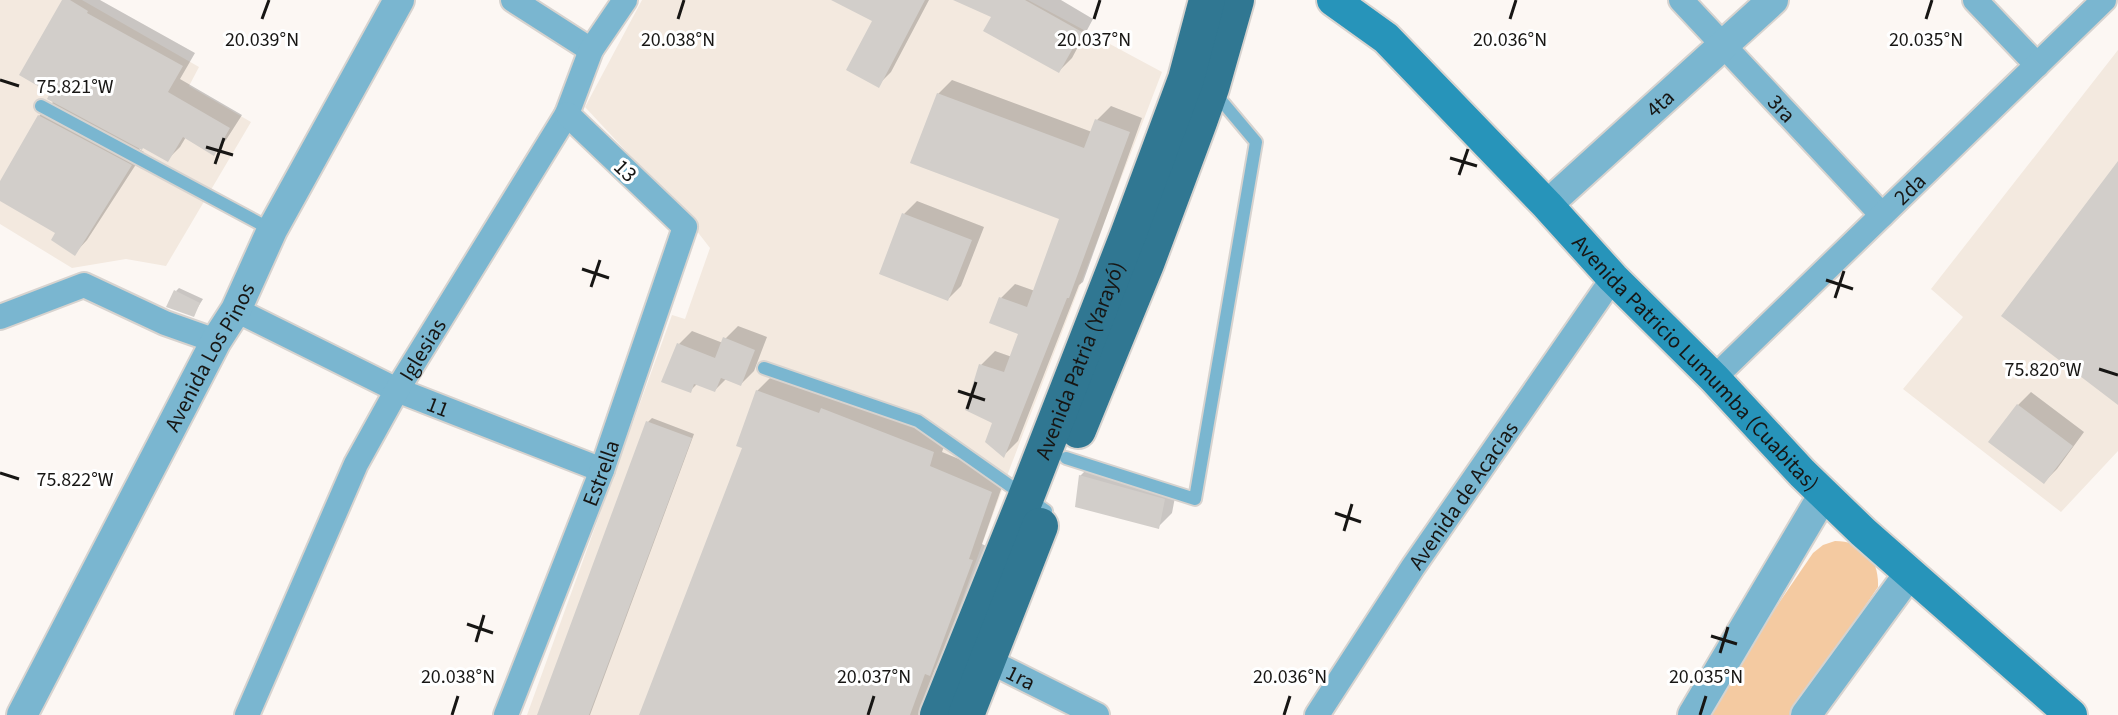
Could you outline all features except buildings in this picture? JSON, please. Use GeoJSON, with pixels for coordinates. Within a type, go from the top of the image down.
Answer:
{"type":"FeatureCollection","features":[{"type":"Feature","properties":{"kind":"main road","name":"Avenida Patricio Lumumba (Cuabitas)"},"geometry":{"type":"LineString","coordinates":[[1333,0],[1386,38],[1613,278],[1824,494],[1909,574],[2071,715]]}},
{"type":"Feature","properties":{"kind":"main road","name":"Avenida Patria (Yarayó)"},"geometry":{"type":"LineString","coordinates":[[966,715],[987,660],[1036,504],[1231,6]]}},
{"type":"Feature","properties":{"kind":"main road","name":"Avenida Patria (Yarayó)"},"geometry":{"type":"LineString","coordinates":[[938,715],[1036,504],[1066,458],[1146,264],[1199,83]]}},
{"type":"Feature","properties":{"kind":"street","name":"Avenida Los Pinos"},"geometry":{"type":"LineString","coordinates":[[23,715],[216,341],[236,310],[272,230],[399,0]]}},
{"type":"Feature","properties":{"kind":"street"},"geometry":{"type":"LineString","coordinates":[[513,0],[591,50]]}},
{"type":"Feature","properties":{"kind":"street","name":"Iglesias"},"geometry":{"type":"LineString","coordinates":[[247,715],[356,464],[397,390],[567,114],[591,50],[625,0]]}},
{"type":"Feature","properties":{"kind":"street","name":"3ra"},"geometry":{"type":"LineString","coordinates":[[1681,0],[1882,215]]}},
{"type":"Feature","properties":{"kind":"street","name":"4ta"},"geometry":{"type":"LineString","coordinates":[[1547,205],[1773,0]]}},
{"type":"Feature","properties":{"kind":"street"},"geometry":{"type":"LineString","coordinates":[[1975,0],[2037,65]]}},
{"type":"Feature","properties":{"kind":"street","name":"2da"},"geometry":{"type":"LineString","coordinates":[[1714,378],[2104,0]]}},
{"type":"Feature","properties":{"kind":"street","name":"13"},"geometry":{"type":"LineString","coordinates":[[567,114],[685,227]]}},
{"type":"Feature","properties":{"kind":"street","name":"Estrella"},"geometry":{"type":"LineString","coordinates":[[506,715],[602,470],[685,227]]}},
{"type":"Feature","properties":{"kind":"street","name":"Avenida de Acacias"},"geometry":{"type":"LineString","coordinates":[[1317,715],[1413,567],[1613,278]]}},
{"type":"Feature","properties":{"kind":"street"},"geometry":{"type":"LineString","coordinates":[[0,317],[84,285],[165,323],[216,341]]}},
{"type":"Feature","properties":{"kind":"street","name":"11"},"geometry":{"type":"LineString","coordinates":[[236,310],[397,390],[602,470]]}},
{"type":"Feature","properties":{"kind":"street"},"geometry":{"type":"LineString","coordinates":[[1693,715],[1824,494]]}},
{"type":"Feature","properties":{"kind":"street"},"geometry":{"type":"LineString","coordinates":[[1806,715],[1909,574]]}},
{"type":"Feature","properties":{"kind":"street","name":"1ra"},"geometry":{"type":"LineString","coordinates":[[987,660],[1097,715]]}},
{"type":"Feature","properties":{"kind":"lane"},"geometry":{"type":"LineString","coordinates":[[1066,458],[1195,499],[1256,142],[1199,83]]}},
{"type":"Feature","properties":{"kind":"lane"},"geometry":{"type":"LineString","coordinates":[[41,106],[272,230]]}},
{"type":"Feature","properties":{"kind":"lane"},"geometry":{"type":"LineString","coordinates":[[764,368],[918,421],[1036,504]]}},
{"type":"Feature","properties":{"kind":"shaded area"},"geometry":{"type":"Polygon","coordinates":[[[0,0],[82,0],[199,67],[189,86],[251,122],[166,266],[126,259],[72,268],[0,224],[0,0]]]}},
{"type":"Feature","properties":{"kind":"shaded area"},"geometry":{"type":"Polygon","coordinates":[[[642,0],[1028,0],[1162,72],[1010,468],[920,715],[527,715],[672,315],[685,319],[710,248],[679,208],[585,107],[642,0]]]}},
{"type":"Feature","properties":{"kind":"shaded area"},"geometry":{"type":"Polygon","coordinates":[[[2118,50],[2118,451],[2061,512],[1903,389],[1963,317],[1931,289],[2118,50]]]}},
{"type":"Feature","properties":{"kind":"shaded area"},"geometry":{"type":"Polygon","coordinates":[[[1835,541],[1854,544],[1867,553],[1876,568],[1878,587],[1791,715],[1706,715],[1813,553],[1835,541]]]}}]}
